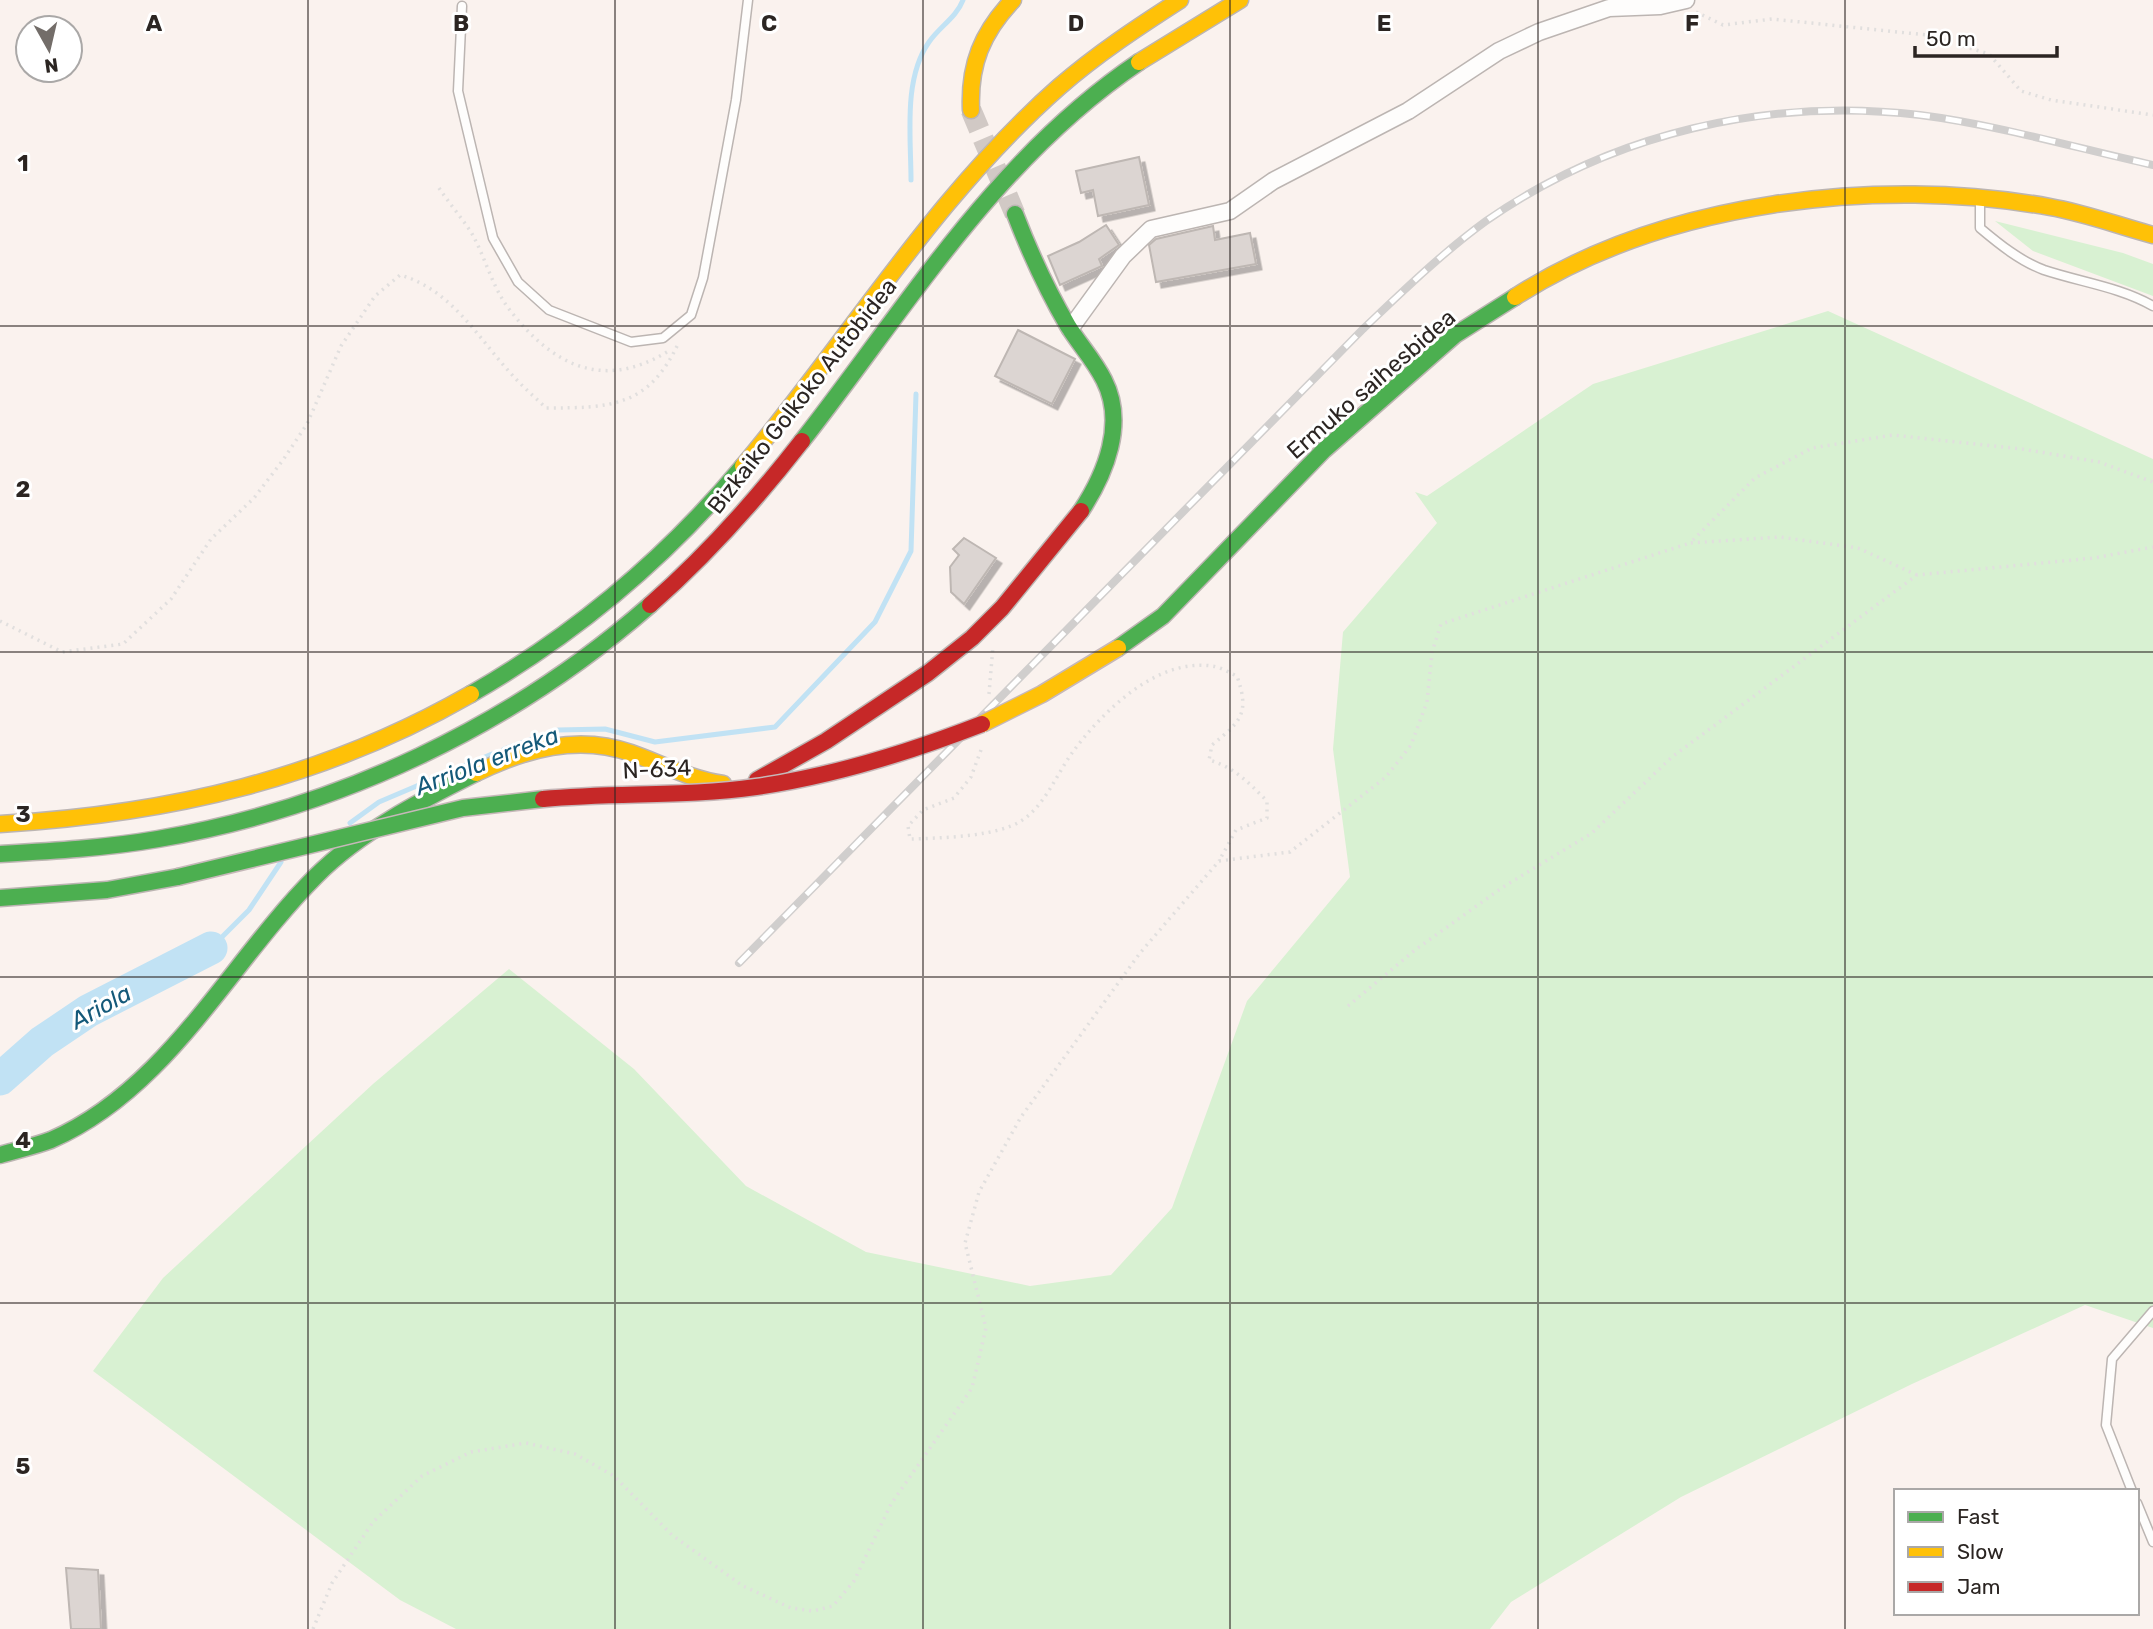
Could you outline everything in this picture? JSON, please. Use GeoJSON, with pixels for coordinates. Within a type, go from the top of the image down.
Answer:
{"type":"FeatureCollection","features":[{"type":"Feature","properties":{"kind":"main road"},"geometry":{"type":"LineString","coordinates":[[971,110],[968,78],[977,46],[1013,0]]}},
{"type":"Feature","properties":{"kind":"main road","name":"Bizkaiko Golkoko Autobidea"},"geometry":{"type":"LineString","coordinates":[[0,824],[104,816],[167,807],[301,773],[436,715],[501,679],[578,627],[648,567],[709,509],[779,423],[905,252],[1018,122],[1087,62],[1180,0]]}},
{"type":"Feature","properties":{"kind":"main road","name":"Bizkaiko Golkoko Autobidea"},"geometry":{"type":"LineString","coordinates":[[0,854],[108,846],[179,836],[311,801],[375,777],[454,740],[519,703],[594,652],[670,588],[742,515],[799,444],[919,282],[985,201],[1032,149],[1097,92],[1183,32],[1240,0]]}},
{"type":"Feature","properties":{"kind":"main road","name":"Ermuko saihesbidea"},"geometry":{"type":"LineString","coordinates":[[1118,648],[1163,616],[1324,450],[1455,335],[1544,278],[1623,244],[1724,212],[1834,198],[1945,195],[2051,207],[2153,235]]}},
{"type":"Feature","properties":{"kind":"main road"},"geometry":{"type":"LineString","coordinates":[[0,1155],[23,1151],[83,1124],[114,1102],[183,1033],[316,876],[369,833],[428,798],[477,772],[540,749],[578,742],[616,748],[714,783],[747,785],[785,767],[929,672],[995,616],[1080,513],[1099,483],[1111,441],[1113,403],[1107,385],[1070,329],[1031,258],[1016,214]]}},
{"type":"Feature","properties":{"kind":"main road","name":"N-634"},"geometry":{"type":"LineString","coordinates":[[0,898],[107,890],[178,877],[463,808],[565,797],[754,787],[816,776],[912,749],[982,724],[1042,694],[1118,648]]}},
{"type":"Feature","properties":{"kind":"street"},"geometry":{"type":"LineString","coordinates":[[1070,329],[1123,256],[1151,229],[1230,211],[1273,181],[1408,111],[1499,51],[1539,32],[1609,8],[1660,6],[1686,0]]}},
{"type":"Feature","properties":{"kind":"lane"},"geometry":{"type":"LineString","coordinates":[[462,6],[458,91],[493,238],[518,282],[549,310],[631,342],[663,338],[691,315],[703,278],[736,100],[748,0]]}},
{"type":"Feature","properties":{"kind":"lane"},"geometry":{"type":"LineString","coordinates":[[1980,199],[1980,228],[2009,252],[2041,269],[2136,297],[2153,306]]}},
{"type":"Feature","properties":{"kind":"lane"},"geometry":{"type":"LineString","coordinates":[[2131,1489],[2106,1425],[2112,1359],[2153,1311]]}},
{"type":"Feature","properties":{"kind":"lane"},"geometry":{"type":"LineString","coordinates":[[2139,1508],[2153,1542]]}},
{"type":"Feature","properties":{"kind":"path"},"geometry":{"type":"LineString","coordinates":[[1686,0],[1699,15],[1723,25],[1772,19],[1927,35],[1989,54],[2021,91],[2051,100],[2153,115]]}},
{"type":"Feature","properties":{"kind":"path"},"geometry":{"type":"LineString","coordinates":[[0,621],[62,652],[123,644],[171,598],[211,539],[254,498],[276,470],[307,424],[341,346],[375,296],[400,275],[421,281],[443,296],[515,378],[546,408],[594,408],[640,395],[670,362],[691,315]]}},
{"type":"Feature","properties":{"kind":"path"},"geometry":{"type":"LineString","coordinates":[[1690,543],[1755,478],[1812,448],[1893,435],[2022,449],[2099,462],[2153,482]]}},
{"type":"Feature","properties":{"kind":"path"},"geometry":{"type":"LineString","coordinates":[[1219,860],[1290,852],[1386,777],[1411,745],[1423,713],[1432,652],[1441,624],[1690,543],[1780,537],[1858,548],[1917,576]]}},
{"type":"Feature","properties":{"kind":"path"},"geometry":{"type":"LineString","coordinates":[[1348,1006],[1415,950],[1503,887],[1592,833],[1672,757],[1917,576],[2094,558],[2153,547]]}},
{"type":"Feature","properties":{"kind":"path"},"geometry":{"type":"LineString","coordinates":[[988,696],[995,616]]}},
{"type":"Feature","properties":{"kind":"path"},"geometry":{"type":"LineString","coordinates":[[313,1629],[332,1583],[373,1522],[422,1476],[471,1452],[526,1443],[575,1454],[614,1476],[672,1535],[743,1586],[791,1608],[813,1611],[833,1606],[854,1581],[891,1504],[972,1388],[986,1328],[965,1243],[979,1192],[1021,1117],[1140,953],[1219,860],[1236,830],[1267,818],[1267,801],[1248,782],[1228,766],[1209,760],[1212,744],[1237,725],[1245,700],[1237,676],[1213,666],[1194,667],[1146,682],[1110,710],[1073,752],[1037,807],[1011,826],[951,837],[910,839],[908,826],[923,810],[954,798],[971,777],[983,746]]}},
{"type":"Feature","properties":{"kind":"green space"},"geometry":{"type":"Polygon","coordinates":[[[1995,221],[2123,253],[2153,264],[2153,296],[2033,251],[1995,221]]]}},
{"type":"Feature","properties":{"kind":"green space"},"geometry":{"type":"Polygon","coordinates":[[[1828,311],[2153,459],[2153,1328],[2085,1305],[1912,1384],[1681,1497],[1511,1602],[1490,1629],[456,1629],[400,1600],[93,1371],[163,1278],[373,1084],[509,969],[634,1069],[746,1186],[866,1252],[1030,1286],[1111,1275],[1172,1208],[1247,1001],[1350,877],[1333,749],[1343,632],[1437,523],[1415,492],[1427,496],[1593,384],[1828,311]]]}},
{"type":"Feature","properties":{"kind":"building"},"geometry":{"type":"Polygon","coordinates":[[[1139,157],[1149,205],[1098,216],[1093,190],[1081,193],[1076,171],[1139,157]]]}},
{"type":"Feature","properties":{"kind":"building"},"geometry":{"type":"Polygon","coordinates":[[[1106,225],[1119,245],[1099,259],[1102,266],[1060,285],[1048,256],[1079,242],[1106,225]]]}},
{"type":"Feature","properties":{"kind":"building"},"geometry":{"type":"Polygon","coordinates":[[[1213,226],[1215,240],[1250,233],[1256,264],[1156,282],[1149,245],[1156,239],[1213,226]]]}},
{"type":"Feature","properties":{"kind":"building"},"geometry":{"type":"Polygon","coordinates":[[[1018,330],[1075,359],[1052,404],[995,376],[1018,330]]]}},
{"type":"Feature","properties":{"kind":"building"},"geometry":{"type":"Polygon","coordinates":[[[964,538],[996,558],[964,604],[951,592],[950,567],[959,555],[953,549],[964,538]]]}},
{"type":"Feature","properties":{"kind":"building"},"geometry":{"type":"Polygon","coordinates":[[[66,1568],[98,1570],[101,1629],[71,1629],[66,1568]]]}},
{"type":"Feature","properties":{"kind":"waterway","name":"Arriola erreka"},"geometry":{"type":"LineString","coordinates":[[911,180],[910,109],[915,73],[929,42],[956,12],[963,0]]}},
{"type":"Feature","properties":{"kind":"waterway","name":"Arriola erreka"},"geometry":{"type":"LineString","coordinates":[[504,749],[558,730],[605,729],[655,742],[775,727],[875,622],[911,551],[916,394]]}},
{"type":"Feature","properties":{"kind":"waterway","name":"Arriola erreka"},"geometry":{"type":"LineString","coordinates":[[350,823],[379,802],[492,754]]}},
{"type":"Feature","properties":{"kind":"waterway","name":"Arriola erreka"},"geometry":{"type":"LineString","coordinates":[[211,948],[249,910],[281,862]]}},
{"type":"Feature","properties":{"kind":"waterway","name":"Ariola"},"geometry":{"type":"LineString","coordinates":[[0,1079],[42,1042],[88,1011],[211,948]]}},
{"type":"Feature","properties":{"kind":"tunnel"},"geometry":{"type":"LineString","coordinates":[[971,110],[1015,214]]}},
{"type":"Feature","properties":{"kind":"railway"},"geometry":{"type":"LineString","coordinates":[[739,963],[1363,329],[1454,246],[1486,221],[1535,190],[1586,165],[1639,144],[1693,128],[1749,117],[1806,112],[1863,111],[1949,119],[2153,165]]}},
{"type":"Feature","properties":{"kind":"traffic: fast"},"geometry":{"type":"LineString","coordinates":[[802,441],[917,288],[997,189],[1040,143],[1087,101],[1139,62]]}},
{"type":"Feature","properties":{"kind":"traffic: fast"},"geometry":{"type":"LineString","coordinates":[[1015,214],[1053,299],[1100,373],[1110,396],[1113,413],[1110,447],[1098,481],[1081,511]]}},
{"type":"Feature","properties":{"kind":"traffic: fast"},"geometry":{"type":"LineString","coordinates":[[1118,648],[1163,616],[1324,450],[1455,335],[1515,297]]}},
{"type":"Feature","properties":{"kind":"traffic: fast"},"geometry":{"type":"LineString","coordinates":[[471,694],[546,646],[617,592],[683,532],[743,466]]}},
{"type":"Feature","properties":{"kind":"traffic: fast"},"geometry":{"type":"LineString","coordinates":[[0,854],[99,847],[158,839],[225,825],[292,806],[357,783],[420,756],[481,724],[597,649],[650,605]]}},
{"type":"Feature","properties":{"kind":"traffic: fast"},"geometry":{"type":"LineString","coordinates":[[0,1155],[51,1140],[92,1118],[130,1089],[195,1022],[284,910],[333,860],[392,818],[476,773]]}},
{"type":"Feature","properties":{"kind":"traffic: fast"},"geometry":{"type":"LineString","coordinates":[[178,877],[463,808],[543,799]]}},
{"type":"Feature","properties":{"kind":"traffic: fast"},"geometry":{"type":"LineString","coordinates":[[0,898],[107,890],[178,877]]}},
{"type":"Feature","properties":{"kind":"traffic: slow"},"geometry":{"type":"LineString","coordinates":[[971,110],[972,78],[980,50],[993,25],[1013,0]]}},
{"type":"Feature","properties":{"kind":"traffic: slow"},"geometry":{"type":"LineString","coordinates":[[743,466],[932,222],[1014,129],[1088,63],[1180,0]]}},
{"type":"Feature","properties":{"kind":"traffic: slow"},"geometry":{"type":"LineString","coordinates":[[1139,62],[1240,0]]}},
{"type":"Feature","properties":{"kind":"traffic: slow"},"geometry":{"type":"LineString","coordinates":[[1515,297],[1574,264],[1637,238],[1704,218],[1774,204],[1844,197],[1915,194],[1984,198],[2050,207],[2153,235]]}},
{"type":"Feature","properties":{"kind":"traffic: slow"},"geometry":{"type":"LineString","coordinates":[[982,724],[1042,694],[1118,648]]}},
{"type":"Feature","properties":{"kind":"traffic: slow"},"geometry":{"type":"LineString","coordinates":[[0,824],[124,811],[243,787],[359,749],[415,724],[471,694]]}},
{"type":"Feature","properties":{"kind":"traffic: slow"},"geometry":{"type":"LineString","coordinates":[[476,773],[533,751],[591,745],[611,747],[688,775],[723,784]]}},
{"type":"Feature","properties":{"kind":"traffic: jam"},"geometry":{"type":"LineString","coordinates":[[650,605],[730,526],[802,441]]}},
{"type":"Feature","properties":{"kind":"traffic: jam"},"geometry":{"type":"LineString","coordinates":[[757,780],[826,741],[928,673],[972,638],[1002,608],[1081,511]]}},
{"type":"Feature","properties":{"kind":"traffic: jam"},"geometry":{"type":"LineString","coordinates":[[543,799],[756,787],[871,762],[982,724]]}}]}
